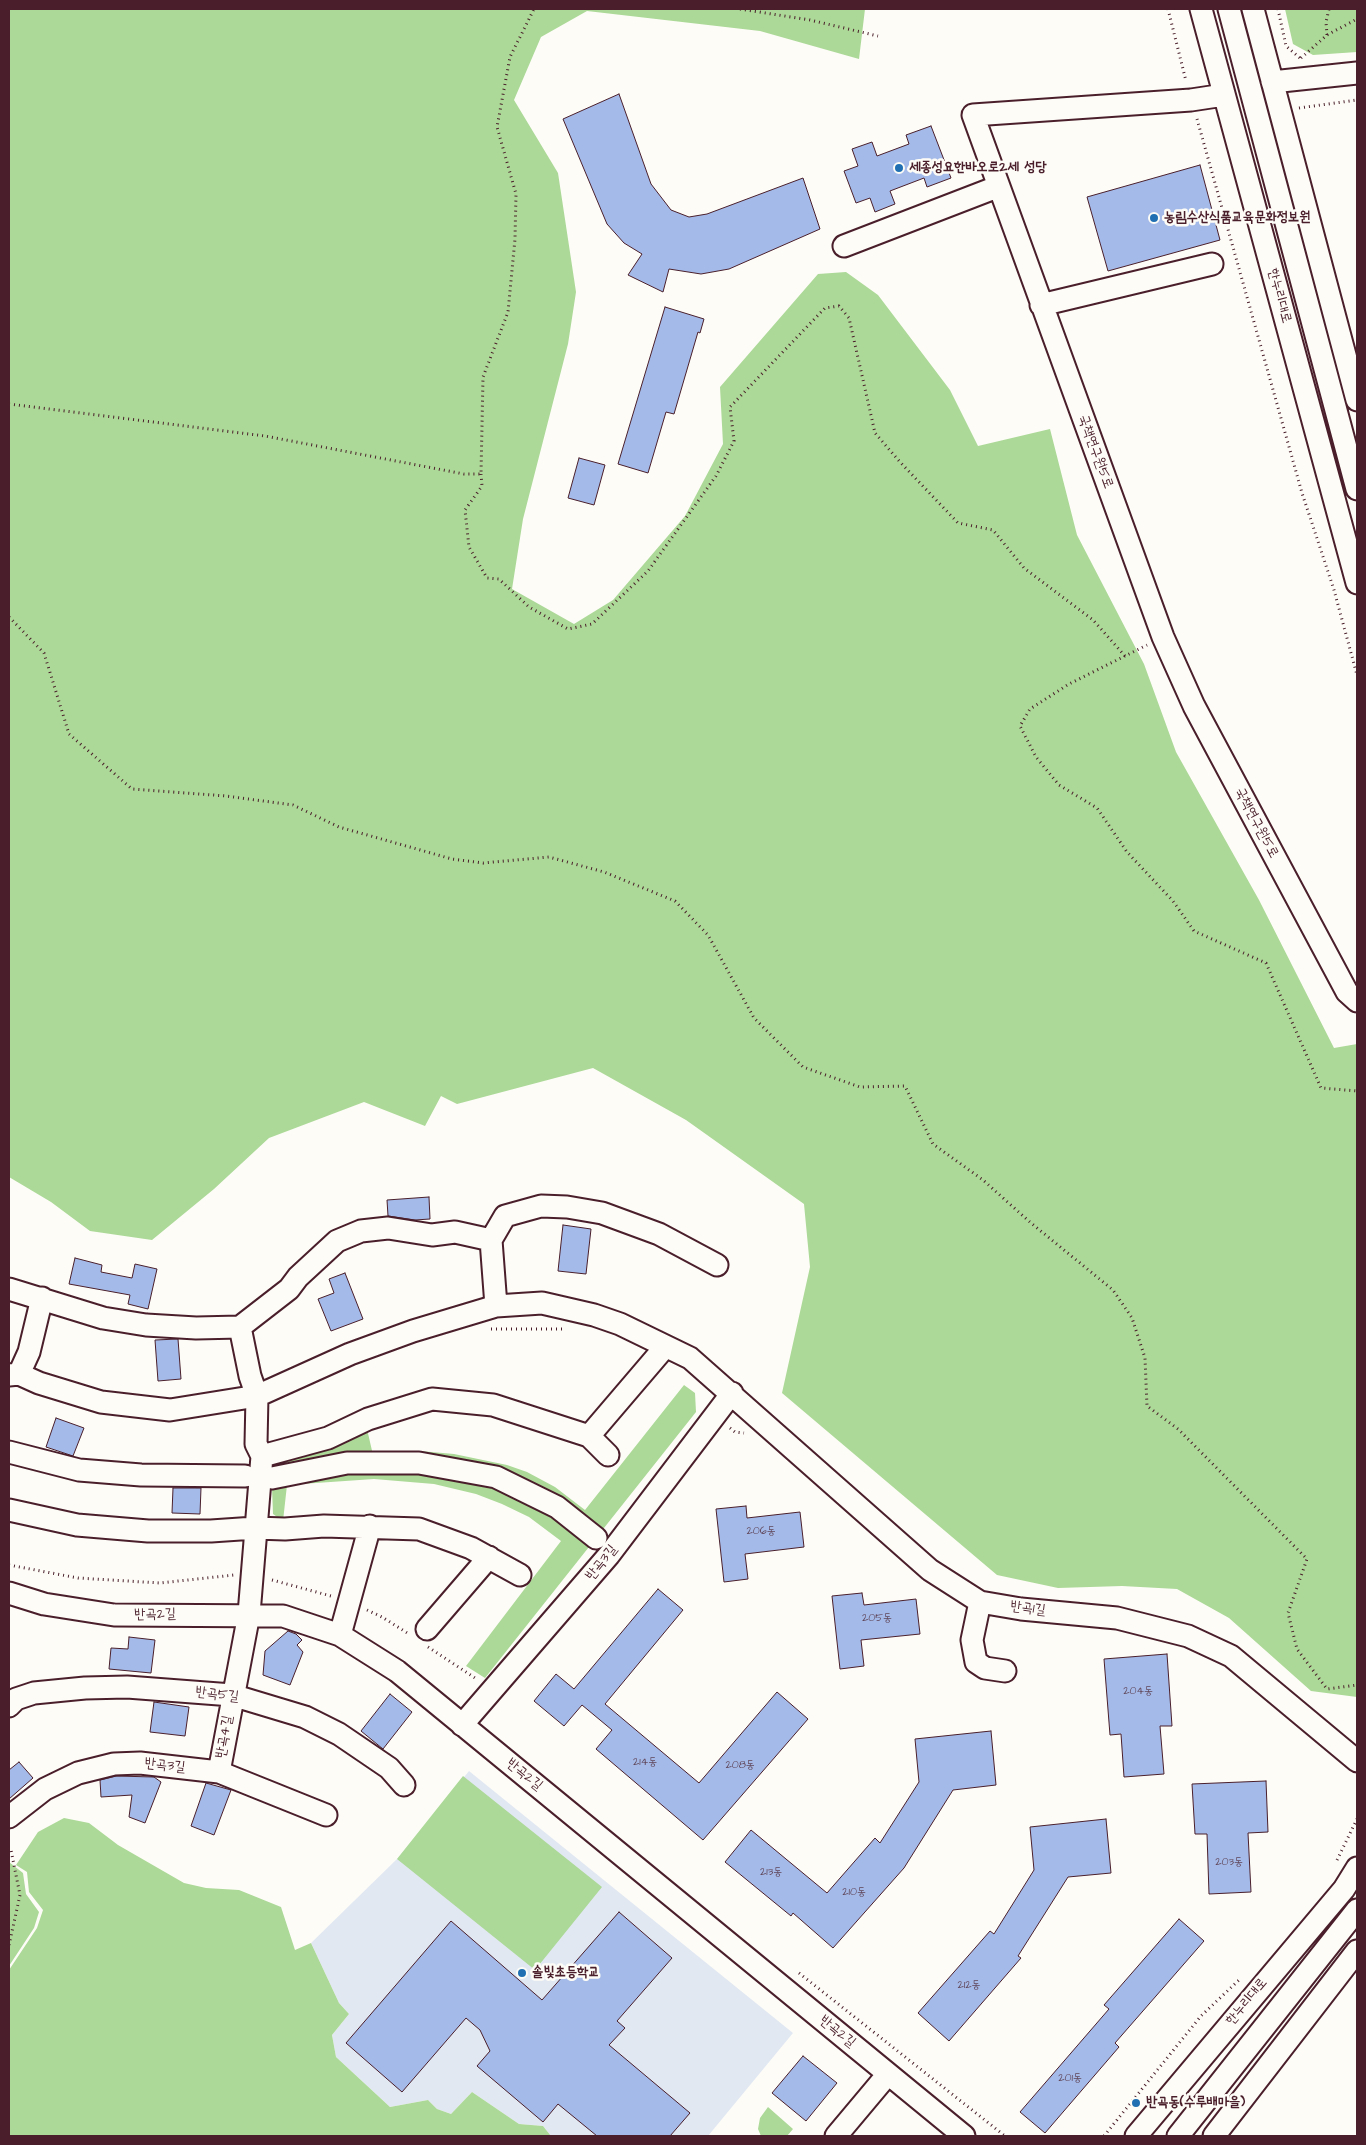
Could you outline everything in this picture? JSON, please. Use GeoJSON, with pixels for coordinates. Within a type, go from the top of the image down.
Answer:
{"type":"FeatureCollection","features":[{"type":"Feature","properties":{"kind":"street","name":"한누리대로"},"geometry":{"type":"LineString","coordinates":[[1201,9],[1357,583]]}},
{"type":"Feature","properties":{"kind":"street"},"geometry":{"type":"LineString","coordinates":[[1229,9],[1357,489]]}},
{"type":"Feature","properties":{"kind":"street"},"geometry":{"type":"LineString","coordinates":[[1253,9],[1357,400]]}},
{"type":"Feature","properties":{"kind":"street"},"geometry":{"type":"LineString","coordinates":[[1272,82],[1357,73]]}},
{"type":"Feature","properties":{"kind":"street","name":"국책연구원5로"},"geometry":{"type":"LineString","coordinates":[[1224,95],[1191,100],[973,115],[1163,637],[1194,706],[1226,767],[1347,992],[1357,1001]]}},
{"type":"Feature","properties":{"kind":"street"},"geometry":{"type":"LineString","coordinates":[[844,246],[998,187]]}},
{"type":"Feature","properties":{"kind":"street"},"geometry":{"type":"LineString","coordinates":[[1041,305],[1212,264]]}},
{"type":"Feature","properties":{"kind":"street"},"geometry":{"type":"LineString","coordinates":[[496,1306],[491,1240],[505,1216],[541,1206],[567,1207],[602,1213],[659,1234],[717,1265]]}},
{"type":"Feature","properties":{"kind":"street"},"geometry":{"type":"LineString","coordinates":[[9,1289],[103,1318],[146,1325],[196,1328],[240,1327],[289,1289],[298,1276],[337,1241],[361,1230],[388,1228],[432,1235],[455,1232],[491,1240]]}},
{"type":"Feature","properties":{"kind":"street"},"geometry":{"type":"LineString","coordinates":[[14,1374],[29,1352],[42,1298]]}},
{"type":"Feature","properties":{"kind":"street","name":"반곡1길"},"geometry":{"type":"LineString","coordinates":[[14,1374],[101,1402],[170,1410],[257,1396],[350,1354],[413,1331],[496,1306],[542,1303],[594,1315],[620,1324],[665,1348],[690,1358],[930,1570],[980,1602],[1021,1610],[1117,1618],[1188,1636],[1232,1656],[1357,1761]]}},
{"type":"Feature","properties":{"kind":"street","name":"반곡4길"},"geometry":{"type":"LineString","coordinates":[[219,1772],[232,1695],[249,1614],[262,1456],[256,1444],[257,1396],[240,1327]]}},
{"type":"Feature","properties":{"kind":"street"},"geometry":{"type":"LineString","coordinates":[[588,1436],[665,1348]]}},
{"type":"Feature","properties":{"kind":"street","name":"반곡3길"},"geometry":{"type":"LineString","coordinates":[[462,1725],[608,1555],[732,1394]]}},
{"type":"Feature","properties":{"kind":"street"},"geometry":{"type":"LineString","coordinates":[[262,1456],[328,1438],[368,1419],[432,1399],[493,1405],[588,1436],[608,1454]]}},
{"type":"Feature","properties":{"kind":"street"},"geometry":{"type":"LineString","coordinates":[[9,1452],[79,1470],[141,1475],[245,1476]]}},
{"type":"Feature","properties":{"kind":"street"},"geometry":{"type":"LineString","coordinates":[[272,1478],[347,1463],[419,1463],[496,1477],[557,1508],[596,1538]]}},
{"type":"Feature","properties":{"kind":"street"},"geometry":{"type":"LineString","coordinates":[[9,1510],[77,1525],[148,1531],[370,1526],[419,1529],[489,1557],[520,1575]]}},
{"type":"Feature","properties":{"kind":"street"},"geometry":{"type":"LineString","coordinates":[[340,1635],[370,1526]]}},
{"type":"Feature","properties":{"kind":"street"},"geometry":{"type":"LineString","coordinates":[[427,1629],[489,1557]]}},
{"type":"Feature","properties":{"kind":"street","name":"반곡2길"},"geometry":{"type":"LineString","coordinates":[[9,1593],[44,1604],[114,1615],[249,1614],[283,1616],[340,1635],[386,1662],[964,2136]]}},
{"type":"Feature","properties":{"kind":"street"},"geometry":{"type":"LineString","coordinates":[[980,1602],[972,1640],[976,1662],[985,1668],[1005,1671]]}},
{"type":"Feature","properties":{"kind":"street","name":"반곡5길"},"geometry":{"type":"LineString","coordinates":[[9,1706],[16,1699],[34,1693],[85,1688],[127,1686],[232,1695],[304,1717],[339,1734],[389,1768],[404,1786]]}},
{"type":"Feature","properties":{"kind":"street","name":"반곡3길"},"geometry":{"type":"LineString","coordinates":[[9,1817],[45,1789],[78,1773],[99,1768],[140,1763],[219,1772],[326,1816]]}},
{"type":"Feature","properties":{"kind":"street","name":"한누리대로"},"geometry":{"type":"LineString","coordinates":[[1136,2136],[1344,1889],[1357,1868]]}},
{"type":"Feature","properties":{"kind":"street"},"geometry":{"type":"LineString","coordinates":[[1178,2136],[1299,1986],[1357,1910]]}},
{"type":"Feature","properties":{"kind":"street"},"geometry":{"type":"LineString","coordinates":[[1214,2136],[1357,1951]]}},
{"type":"Feature","properties":{"kind":"street"},"geometry":{"type":"LineString","coordinates":[[836,2136],[888,2074]]}},
{"type":"Feature","properties":{"kind":"path"},"geometry":{"type":"LineString","coordinates":[[534,9],[510,57],[497,127],[516,194],[515,239],[508,312],[483,377],[482,486],[465,510],[469,547],[487,578],[499,579],[529,607],[568,630],[592,624],[648,571],[716,476],[734,442],[730,408],[825,308],[840,306],[849,318],[875,433],[958,523],[993,530],[1024,568],[1093,620],[1125,656]]}},
{"type":"Feature","properties":{"kind":"path"},"geometry":{"type":"LineString","coordinates":[[740,9],[810,20],[878,36]]}},
{"type":"Feature","properties":{"kind":"path"},"geometry":{"type":"LineString","coordinates":[[1168,9],[1191,100],[1302,493],[1334,590],[1357,675]]}},
{"type":"Feature","properties":{"kind":"path"},"geometry":{"type":"LineString","coordinates":[[1327,35],[1328,9]]}},
{"type":"Feature","properties":{"kind":"path"},"geometry":{"type":"LineString","coordinates":[[1301,58],[1327,35],[1357,19]]}},
{"type":"Feature","properties":{"kind":"path"},"geometry":{"type":"LineString","coordinates":[[1296,108],[1357,100]]}},
{"type":"Feature","properties":{"kind":"path"},"geometry":{"type":"LineString","coordinates":[[9,404],[265,436],[464,474],[481,474]]}},
{"type":"Feature","properties":{"kind":"path"},"geometry":{"type":"LineString","coordinates":[[9,618],[44,653],[69,734],[132,789],[226,796],[294,806],[339,827],[452,859],[483,863],[549,857],[604,872],[675,901],[708,935],[754,1018],[803,1067],[860,1087],[905,1086],[933,1144],[983,1180],[1031,1223],[1113,1290],[1132,1318],[1145,1358],[1147,1406],[1178,1429],[1307,1560],[1288,1613],[1297,1649],[1327,1689],[1357,1685]]}},
{"type":"Feature","properties":{"kind":"path"},"geometry":{"type":"LineString","coordinates":[[1163,637],[1069,684],[1030,709],[1020,726],[1036,757],[1058,785],[1097,808],[1127,852],[1173,901],[1194,931],[1266,963],[1321,1088],[1357,1091]]}},
{"type":"Feature","properties":{"kind":"path"},"geometry":{"type":"LineString","coordinates":[[485,1330],[566,1330]]}},
{"type":"Feature","properties":{"kind":"path"},"geometry":{"type":"LineString","coordinates":[[715,1416],[735,1432],[749,1434]]}},
{"type":"Feature","properties":{"kind":"path"},"geometry":{"type":"LineString","coordinates":[[1334,1865],[1357,1819]]}},
{"type":"Feature","properties":{"kind":"path"},"geometry":{"type":"LineString","coordinates":[[9,1944],[20,1895],[11,1850]]}},
{"type":"Feature","properties":{"kind":"path"},"geometry":{"type":"LineString","coordinates":[[1104,2136],[1201,2016],[1245,1975]]}},
{"type":"Feature","properties":{"kind":"shaded area","name":"솔빛초등학교"},"geometry":{"type":"Polygon","coordinates":[[[469,1771],[793,2033],[708,2136],[551,2136],[543,2126],[519,2124],[472,2092],[451,2114],[437,2109],[428,2100],[390,2107],[336,2057],[332,2035],[349,2014],[339,2003],[311,1943],[397,1859],[469,1771]]]}},
{"type":"Feature","properties":{"kind":"green space"},"geometry":{"type":"Polygon","coordinates":[[[9,9],[865,9],[859,59],[760,31],[587,11],[541,37],[514,100],[558,173],[576,292],[568,344],[523,519],[512,589],[574,624],[613,600],[685,516],[723,444],[720,387],[818,274],[846,272],[878,295],[950,390],[978,446],[1050,429],[1077,535],[1144,664],[1176,752],[1259,900],[1334,1048],[1357,1044],[1357,1697],[1311,1691],[1229,1618],[1177,1589],[1122,1586],[1058,1588],[997,1575],[782,1393],[810,1267],[804,1204],[686,1120],[593,1068],[457,1104],[441,1096],[425,1126],[364,1102],[269,1138],[214,1189],[152,1240],[90,1231],[51,1202],[9,1177],[9,9]]]}},
{"type":"Feature","properties":{"kind":"green space"},"geometry":{"type":"Polygon","coordinates":[[[1285,9],[1357,9],[1357,52],[1313,55],[1293,44],[1285,9]]]}},
{"type":"Feature","properties":{"kind":"green space"},"geometry":{"type":"Polygon","coordinates":[[[684,1385],[695,1393],[696,1412],[485,1678],[466,1666],[561,1541],[529,1517],[502,1504],[476,1494],[434,1484],[374,1479],[287,1485],[283,1521],[273,1514],[271,1461],[367,1429],[373,1455],[420,1451],[454,1454],[507,1465],[527,1472],[555,1487],[585,1510],[684,1385]]]}},
{"type":"Feature","properties":{"kind":"green space"},"geometry":{"type":"Polygon","coordinates":[[[463,1776],[602,1887],[535,1970],[397,1859],[463,1776]]]}},
{"type":"Feature","properties":{"kind":"green space"},"geometry":{"type":"Polygon","coordinates":[[[64,1818],[89,1823],[118,1845],[184,1883],[206,1888],[239,1890],[281,1907],[295,1950],[311,1943],[339,2003],[349,2014],[332,2035],[336,2057],[390,2107],[428,2100],[437,2109],[451,2114],[472,2092],[519,2124],[543,2126],[551,2136],[9,2136],[9,1970],[37,1928],[43,1910],[29,1892],[27,1872],[16,1865],[38,1832],[64,1818]]]}},
{"type":"Feature","properties":{"kind":"green space"},"geometry":{"type":"Polygon","coordinates":[[[9,1862],[23,1873],[26,1894],[39,1912],[34,1928],[9,1966],[9,1862]]]}},
{"type":"Feature","properties":{"kind":"green space"},"geometry":{"type":"Polygon","coordinates":[[[768,2107],[793,2129],[787,2136],[761,2136],[758,2129],[760,2118],[768,2107]]]}},
{"type":"Feature","properties":{"kind":"building"},"geometry":{"type":"Polygon","coordinates":[[[619,94],[651,184],[671,210],[689,217],[707,214],[803,178],[820,229],[729,269],[701,274],[669,269],[663,292],[628,275],[642,254],[624,243],[607,224],[563,119],[619,94]]]}},
{"type":"Feature","properties":{"kind":"building","name":"세종성요한바오로2세 성당"},"geometry":{"type":"Polygon","coordinates":[[[931,126],[951,178],[927,187],[924,178],[890,191],[895,204],[875,212],[870,198],[856,203],[844,171],[858,166],[852,149],[872,142],[877,156],[909,144],[906,135],[931,126]]]}},
{"type":"Feature","properties":{"kind":"building","name":"농림수산식품교육문화정보원"},"geometry":{"type":"Polygon","coordinates":[[[1200,165],[1220,240],[1108,271],[1087,197],[1200,165]]]}},
{"type":"Feature","properties":{"kind":"building"},"geometry":{"type":"Polygon","coordinates":[[[665,307],[704,319],[700,333],[698,332],[674,414],[666,412],[648,473],[618,464],[665,307]]]}},
{"type":"Feature","properties":{"kind":"building"},"geometry":{"type":"Polygon","coordinates":[[[579,458],[605,465],[594,505],[568,498],[579,458]]]}},
{"type":"Feature","properties":{"kind":"building"},"geometry":{"type":"Polygon","coordinates":[[[429,1197],[430,1219],[415,1220],[388,1216],[387,1200],[429,1197]]]}},
{"type":"Feature","properties":{"kind":"building"},"geometry":{"type":"Polygon","coordinates":[[[563,1225],[591,1229],[586,1274],[558,1271],[563,1225]]]}},
{"type":"Feature","properties":{"kind":"building"},"geometry":{"type":"Polygon","coordinates":[[[75,1258],[102,1265],[101,1272],[132,1278],[135,1264],[157,1269],[148,1309],[128,1304],[130,1295],[69,1284],[75,1258]]]}},
{"type":"Feature","properties":{"kind":"building"},"geometry":{"type":"Polygon","coordinates":[[[345,1273],[363,1319],[331,1331],[318,1299],[334,1293],[329,1279],[345,1273]]]}},
{"type":"Feature","properties":{"kind":"building"},"geometry":{"type":"Polygon","coordinates":[[[178,1339],[181,1379],[158,1381],[155,1340],[178,1339]]]}},
{"type":"Feature","properties":{"kind":"building"},"geometry":{"type":"Polygon","coordinates":[[[56,1418],[84,1428],[73,1456],[46,1447],[56,1418]]]}},
{"type":"Feature","properties":{"kind":"building"},"geometry":{"type":"Polygon","coordinates":[[[173,1488],[201,1488],[200,1514],[172,1513],[173,1488]]]}},
{"type":"Feature","properties":{"kind":"building"},"geometry":{"type":"Polygon","coordinates":[[[746,1506],[747,1518],[800,1512],[804,1547],[745,1554],[748,1579],[724,1582],[716,1509],[746,1506]]]}},
{"type":"Feature","properties":{"kind":"building"},"geometry":{"type":"Polygon","coordinates":[[[658,1589],[683,1610],[605,1704],[699,1783],[777,1692],[808,1719],[703,1840],[596,1749],[612,1730],[582,1705],[564,1726],[534,1701],[556,1674],[574,1689],[658,1589]]]}},
{"type":"Feature","properties":{"kind":"building"},"geometry":{"type":"Polygon","coordinates":[[[862,1593],[864,1605],[916,1599],[920,1634],[861,1640],[864,1666],[840,1669],[832,1596],[862,1593]]]}},
{"type":"Feature","properties":{"kind":"building"},"geometry":{"type":"Polygon","coordinates":[[[288,1631],[296,1634],[302,1640],[297,1645],[303,1652],[290,1685],[263,1675],[265,1651],[288,1631]]]}},
{"type":"Feature","properties":{"kind":"building"},"geometry":{"type":"Polygon","coordinates":[[[129,1637],[155,1640],[151,1673],[109,1669],[111,1648],[128,1649],[129,1637]]]}},
{"type":"Feature","properties":{"kind":"building"},"geometry":{"type":"Polygon","coordinates":[[[1167,1654],[1172,1726],[1160,1726],[1164,1774],[1124,1777],[1121,1734],[1110,1735],[1104,1659],[1167,1654]]]}},
{"type":"Feature","properties":{"kind":"building"},"geometry":{"type":"Polygon","coordinates":[[[390,1694],[412,1712],[383,1749],[361,1731],[390,1694]]]}},
{"type":"Feature","properties":{"kind":"building"},"geometry":{"type":"Polygon","coordinates":[[[154,1702],[189,1707],[185,1736],[150,1732],[154,1702]]]}},
{"type":"Feature","properties":{"kind":"building"},"geometry":{"type":"Polygon","coordinates":[[[991,1731],[996,1785],[953,1790],[904,1868],[833,1948],[793,1913],[791,1916],[725,1862],[751,1830],[827,1893],[875,1838],[880,1843],[919,1782],[915,1739],[991,1731]]]}},
{"type":"Feature","properties":{"kind":"building"},"geometry":{"type":"Polygon","coordinates":[[[19,1762],[33,1778],[9,1799],[9,1770],[19,1762]]]}},
{"type":"Feature","properties":{"kind":"building"},"geometry":{"type":"Polygon","coordinates":[[[116,1776],[154,1777],[161,1782],[145,1823],[129,1817],[132,1795],[101,1797],[100,1780],[116,1776]]]}},
{"type":"Feature","properties":{"kind":"building"},"geometry":{"type":"Polygon","coordinates":[[[1266,1781],[1268,1832],[1248,1833],[1251,1892],[1209,1894],[1207,1834],[1195,1834],[1192,1784],[1266,1781]]]}},
{"type":"Feature","properties":{"kind":"building"},"geometry":{"type":"Polygon","coordinates":[[[206,1783],[231,1790],[214,1835],[191,1826],[206,1783]]]}},
{"type":"Feature","properties":{"kind":"building"},"geometry":{"type":"Polygon","coordinates":[[[1106,1819],[1111,1873],[1068,1877],[1018,1956],[1021,1958],[949,2041],[918,2013],[990,1931],[994,1934],[1034,1870],[1030,1827],[1106,1819]]]}},
{"type":"Feature","properties":{"kind":"building"},"geometry":{"type":"Polygon","coordinates":[[[619,1912],[672,1958],[617,2021],[625,2028],[609,2045],[690,2113],[670,2136],[597,2136],[558,2104],[543,2122],[477,2066],[490,2051],[480,2030],[466,2018],[402,2092],[346,2043],[451,1921],[542,2000],[619,1912]]]}},
{"type":"Feature","properties":{"kind":"building"},"geometry":{"type":"Polygon","coordinates":[[[1179,1919],[1204,1941],[1115,2043],[1119,2047],[1045,2133],[1020,2112],[1109,2009],[1104,2005],[1179,1919]]]}},
{"type":"Feature","properties":{"kind":"building"},"geometry":{"type":"Polygon","coordinates":[[[803,2056],[837,2083],[806,2121],[772,2093],[803,2056]]]}},
{"type":"Feature","properties":{"kind":"place","name":"세종성요한바오로2세 성당"},"geometry":{"type":"Point","coordinates":[899,168]}},
{"type":"Feature","properties":{"kind":"place","name":"농림수산식품교육문화정보원"},"geometry":{"type":"Point","coordinates":[1154,218]}},
{"type":"Feature","properties":{"kind":"place","name":"솔빛초등학교"},"geometry":{"type":"Point","coordinates":[522,1973]}},
{"type":"Feature","properties":{"kind":"place","name":"반곡동(수루배마을)"},"geometry":{"type":"Point","coordinates":[1136,2103]}}]}
